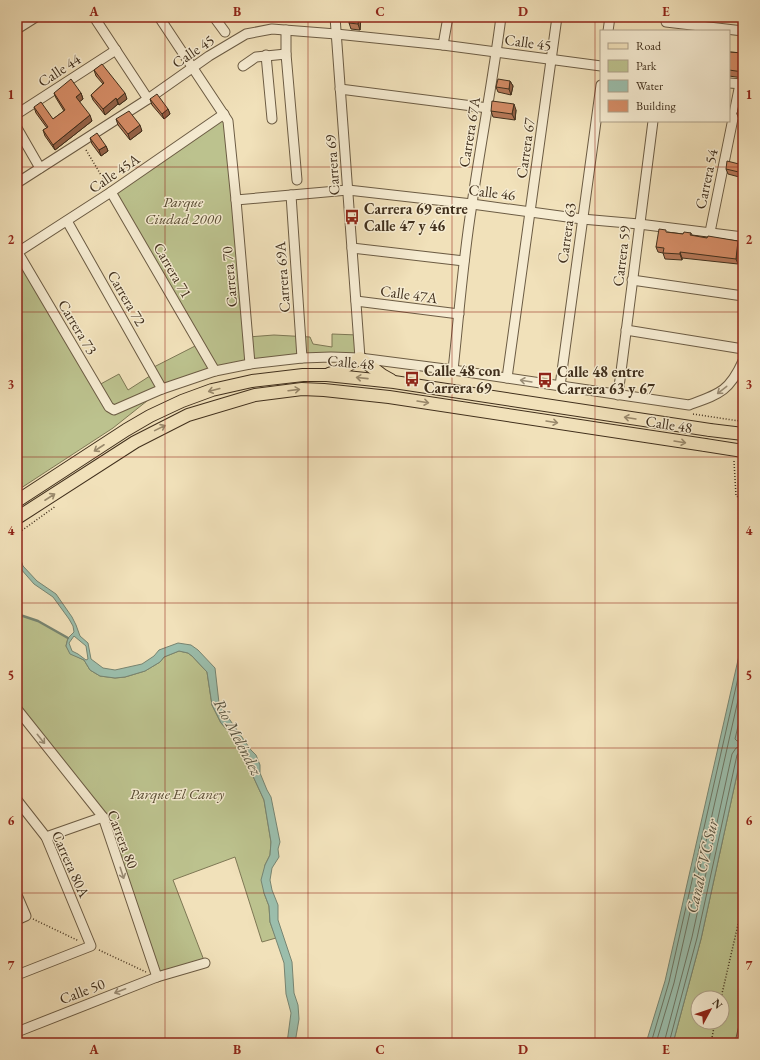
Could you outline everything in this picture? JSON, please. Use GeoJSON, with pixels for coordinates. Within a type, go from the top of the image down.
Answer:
{"type":"FeatureCollection","features":[{"type":"Feature","properties":{"kind":"main road"},"geometry":{"type":"LineString","coordinates":[[327,374],[338,371],[360,358],[382,375],[394,382]]}},
{"type":"Feature","properties":{"kind":"main road","name":"Calle 48"},"geometry":{"type":"LineString","coordinates":[[17,500],[150,416],[182,401],[212,390],[252,381],[303,375],[327,374],[394,382],[743,434]]}},
{"type":"Feature","properties":{"kind":"main road","name":"Calle 48"},"geometry":{"type":"LineString","coordinates":[[17,518],[135,442],[188,415],[255,395],[302,389],[331,390],[389,397],[743,451]]}},
{"type":"Feature","properties":{"kind":"street"},"geometry":{"type":"LineString","coordinates":[[17,29],[36,17]]}},
{"type":"Feature","properties":{"kind":"street"},"geometry":{"type":"LineString","coordinates":[[94,17],[148,99]]}},
{"type":"Feature","properties":{"kind":"street","name":"Carrera 70"},"geometry":{"type":"LineString","coordinates":[[159,17],[224,114],[230,128],[250,364]]}},
{"type":"Feature","properties":{"kind":"street"},"geometry":{"type":"LineString","coordinates":[[214,17],[225,32]]}},
{"type":"Feature","properties":{"kind":"street","name":"Carrera 69"},"geometry":{"type":"LineString","coordinates":[[335,17],[360,358]]}},
{"type":"Feature","properties":{"kind":"street"},"geometry":{"type":"LineString","coordinates":[[443,45],[448,17]]}},
{"type":"Feature","properties":{"kind":"street","name":"Carrera 67A"},"geometry":{"type":"LineString","coordinates":[[453,370],[464,261],[497,52],[501,17]]}},
{"type":"Feature","properties":{"kind":"street","name":"Carrera 67"},"geometry":{"type":"LineString","coordinates":[[507,378],[557,17]]}},
{"type":"Feature","properties":{"kind":"street"},"geometry":{"type":"LineString","coordinates":[[608,30],[610,17]]}},
{"type":"Feature","properties":{"kind":"street"},"geometry":{"type":"LineString","coordinates":[[665,23],[743,31]]}},
{"type":"Feature","properties":{"kind":"street","name":"Calle 45"},"geometry":{"type":"LineString","coordinates":[[17,183],[148,99],[209,56],[246,34],[272,29],[336,34],[443,45],[600,66]]}},
{"type":"Feature","properties":{"kind":"street"},"geometry":{"type":"LineString","coordinates":[[286,30],[286,54],[297,180]]}},
{"type":"Feature","properties":{"kind":"street","name":"Calle 44"},"geometry":{"type":"LineString","coordinates":[[17,114],[116,50]]}},
{"type":"Feature","properties":{"kind":"street"},"geometry":{"type":"LineString","coordinates":[[243,66],[256,57],[286,54]]}},
{"type":"Feature","properties":{"kind":"street"},"geometry":{"type":"LineString","coordinates":[[266,55],[272,119]]}},
{"type":"Feature","properties":{"kind":"street"},"geometry":{"type":"LineString","coordinates":[[730,83],[742,84]]}},
{"type":"Feature","properties":{"kind":"street","name":"Carrera 54"},"geometry":{"type":"LineString","coordinates":[[710,232],[742,84]]}},
{"type":"Feature","properties":{"kind":"street"},"geometry":{"type":"LineString","coordinates":[[340,90],[488,108]]}},
{"type":"Feature","properties":{"kind":"street","name":"Carrera 63"},"geometry":{"type":"LineString","coordinates":[[560,386],[600,92]]}},
{"type":"Feature","properties":{"kind":"street","name":"Calle 45A"},"geometry":{"type":"LineString","coordinates":[[17,251],[111,192],[224,114]]}},
{"type":"Feature","properties":{"kind":"street","name":"Carrera 59"},"geometry":{"type":"LineString","coordinates":[[618,395],[653,122]]}},
{"type":"Feature","properties":{"kind":"street"},"geometry":{"type":"LineString","coordinates":[[17,128],[40,168]]}},
{"type":"Feature","properties":{"kind":"street","name":"Calle 46"},"geometry":{"type":"LineString","coordinates":[[236,200],[348,190],[530,211],[582,219],[743,236]]}},
{"type":"Feature","properties":{"kind":"street","name":"Carrera 71"},"geometry":{"type":"LineString","coordinates":[[111,192],[215,371]]}},
{"type":"Feature","properties":{"kind":"street","name":"Carrera 69A"},"geometry":{"type":"LineString","coordinates":[[291,195],[302,358]]}},
{"type":"Feature","properties":{"kind":"street","name":"Carrera 72"},"geometry":{"type":"LineString","coordinates":[[67,221],[162,389]]}},
{"type":"Feature","properties":{"kind":"street"},"geometry":{"type":"LineString","coordinates":[[352,248],[464,261]]}},
{"type":"Feature","properties":{"kind":"street","name":"Carrera 73"},"geometry":{"type":"LineString","coordinates":[[17,251],[109,407],[114,410],[121,408]]}},
{"type":"Feature","properties":{"kind":"street"},"geometry":{"type":"LineString","coordinates":[[632,280],[743,296]]}},
{"type":"Feature","properties":{"kind":"street","name":"Calle 47A"},"geometry":{"type":"LineString","coordinates":[[356,300],[459,314]]}},
{"type":"Feature","properties":{"kind":"street"},"geometry":{"type":"LineString","coordinates":[[626,330],[743,349]]}},
{"type":"Feature","properties":{"kind":"street","name":"Calle 48"},"geometry":{"type":"LineString","coordinates":[[121,408],[162,389],[215,371],[250,364],[302,358],[360,358],[453,370],[689,405],[711,397],[722,391],[736,377],[743,361]]}},
{"type":"Feature","properties":{"kind":"street","name":"Carrera 80"},"geometry":{"type":"LineString","coordinates":[[17,709],[104,817],[157,977]]}},
{"type":"Feature","properties":{"kind":"street","name":"Carrera 80A"},"geometry":{"type":"LineString","coordinates":[[17,800],[46,837],[91,946],[17,975]]}},
{"type":"Feature","properties":{"kind":"street"},"geometry":{"type":"LineString","coordinates":[[46,837],[104,817]]}},
{"type":"Feature","properties":{"kind":"street"},"geometry":{"type":"LineString","coordinates":[[17,895],[26,916],[17,920]]}},
{"type":"Feature","properties":{"kind":"street","name":"Calle 50"},"geometry":{"type":"LineString","coordinates":[[17,1032],[157,977],[205,963]]}},
{"type":"Feature","properties":{"kind":"street"},"geometry":{"type":"LineString","coordinates":[[740,1043],[743,1030]]}},
{"type":"Feature","properties":{"kind":"path"},"geometry":{"type":"LineString","coordinates":[[81,142],[111,192]]}},
{"type":"Feature","properties":{"kind":"path"},"geometry":{"type":"LineString","coordinates":[[723,990],[743,903]]}},
{"type":"Feature","properties":{"kind":"path"},"geometry":{"type":"LineString","coordinates":[[711,1043],[713,1030]]}},
{"type":"Feature","properties":{"kind":"green space","name":"Parque Ciudad 2000"},"geometry":{"type":"Polygon","coordinates":[[[224,114],[248,337],[274,335],[310,337],[313,344],[332,347],[332,334],[358,335],[360,358],[250,364],[162,389],[113,428],[18,490],[17,251],[97,386],[119,374],[128,390],[153,374],[150,369],[199,344],[111,192],[224,114]]]}},
{"type":"Feature","properties":{"kind":"green space","name":"Parque El Caney"},"geometry":{"type":"Polygon","coordinates":[[[17,614],[38,621],[68,638],[66,646],[70,653],[84,660],[90,670],[100,676],[115,678],[125,677],[145,671],[160,662],[164,657],[179,651],[188,653],[192,656],[207,672],[212,705],[221,723],[231,734],[244,755],[249,759],[252,766],[252,774],[264,800],[271,842],[270,855],[265,865],[264,893],[269,906],[270,922],[276,938],[262,942],[235,857],[173,880],[205,963],[157,977],[103,817],[17,709],[17,614]]]}},
{"type":"Feature","properties":{"kind":"green space"},"geometry":{"type":"Polygon","coordinates":[[[743,747],[743,1030],[740,1043],[673,1043],[701,939],[743,747]]]}},
{"type":"Feature","properties":{"kind":"water"},"geometry":{"type":"Polygon","coordinates":[[[17,470],[22,483],[17,505],[17,470]]]}},
{"type":"Feature","properties":{"kind":"water","name":"Río Meléndez"},"geometry":{"type":"Polygon","coordinates":[[[17,549],[23,566],[37,581],[56,594],[72,617],[80,636],[88,643],[91,659],[103,668],[115,670],[142,664],[154,656],[159,650],[178,643],[191,645],[198,650],[215,668],[219,703],[256,755],[260,765],[260,773],[271,797],[280,842],[278,849],[279,857],[272,868],[270,880],[278,905],[278,920],[292,962],[294,993],[298,1005],[299,1019],[295,1043],[287,1043],[291,1013],[286,994],[284,963],[270,922],[269,906],[261,880],[265,865],[270,855],[271,842],[264,800],[252,774],[252,766],[249,759],[244,755],[231,734],[221,723],[212,705],[207,672],[188,653],[179,651],[164,657],[160,662],[145,671],[125,677],[115,678],[100,676],[90,670],[84,660],[70,654],[66,646],[68,638],[74,632],[73,626],[53,597],[34,584],[20,568],[17,561],[17,549]],[[74,636],[69,643],[72,651],[86,660],[88,659],[86,646],[74,636]]]}},
{"type":"Feature","properties":{"kind":"water","name":"Canal CVC Sur"},"geometry":{"type":"Polygon","coordinates":[[[743,638],[743,747],[701,939],[673,1043],[646,1043],[665,981],[743,638]]]}},
{"type":"Feature","properties":{"kind":"building"},"geometry":{"type":"Polygon","coordinates":[[[349,17],[359,17],[358,24],[349,23],[349,17]]]}},
{"type":"Feature","properties":{"kind":"building"},"geometry":{"type":"Polygon","coordinates":[[[730,52],[743,53],[743,72],[730,70],[730,52]]]}},
{"type":"Feature","properties":{"kind":"building"},"geometry":{"type":"Polygon","coordinates":[[[102,64],[125,93],[117,100],[116,98],[103,109],[91,95],[104,83],[94,70],[102,64]]]}},
{"type":"Feature","properties":{"kind":"building"},"geometry":{"type":"Polygon","coordinates":[[[71,79],[81,93],[76,97],[90,115],[53,145],[43,130],[48,127],[34,107],[41,102],[53,119],[65,110],[54,93],[71,79]]]}},
{"type":"Feature","properties":{"kind":"building"},"geometry":{"type":"Polygon","coordinates":[[[498,79],[510,81],[509,89],[496,87],[498,79]]]}},
{"type":"Feature","properties":{"kind":"building"},"geometry":{"type":"Polygon","coordinates":[[[742,89],[743,90],[743,116],[737,114],[742,89]]]}},
{"type":"Feature","properties":{"kind":"building"},"geometry":{"type":"Polygon","coordinates":[[[157,94],[168,109],[162,114],[150,99],[157,94]]]}},
{"type":"Feature","properties":{"kind":"building"},"geometry":{"type":"Polygon","coordinates":[[[492,101],[514,104],[512,114],[491,111],[492,101]]]}},
{"type":"Feature","properties":{"kind":"building"},"geometry":{"type":"Polygon","coordinates":[[[129,111],[140,125],[128,134],[116,119],[129,111]]]}},
{"type":"Feature","properties":{"kind":"building"},"geometry":{"type":"Polygon","coordinates":[[[97,133],[106,146],[99,150],[90,138],[97,133]]]}},
{"type":"Feature","properties":{"kind":"building"},"geometry":{"type":"Polygon","coordinates":[[[727,161],[743,165],[743,173],[726,169],[727,161]]]}},
{"type":"Feature","properties":{"kind":"building"},"geometry":{"type":"Polygon","coordinates":[[[659,229],[666,230],[666,232],[683,234],[684,232],[691,233],[690,235],[707,238],[708,236],[738,241],[736,259],[680,252],[680,254],[663,253],[664,248],[656,247],[659,229]]]}},
{"type":"Feature","properties":{"kind":"waterway"},"geometry":{"type":"LineString","coordinates":[[17,614],[38,621],[68,638]]}},
{"type":"Feature","properties":{"kind":"place","name":"Carrera 69 entre Calle 47 y 46"},"geometry":{"type":"Point","coordinates":[352,217]}},
{"type":"Feature","properties":{"kind":"place","name":"Calle 48 con Carrera 69"},"geometry":{"type":"Point","coordinates":[412,379]}},
{"type":"Feature","properties":{"kind":"place","name":"Calle 48 entre Carrera 63 y 67"},"geometry":{"type":"Point","coordinates":[545,380]}}]}
